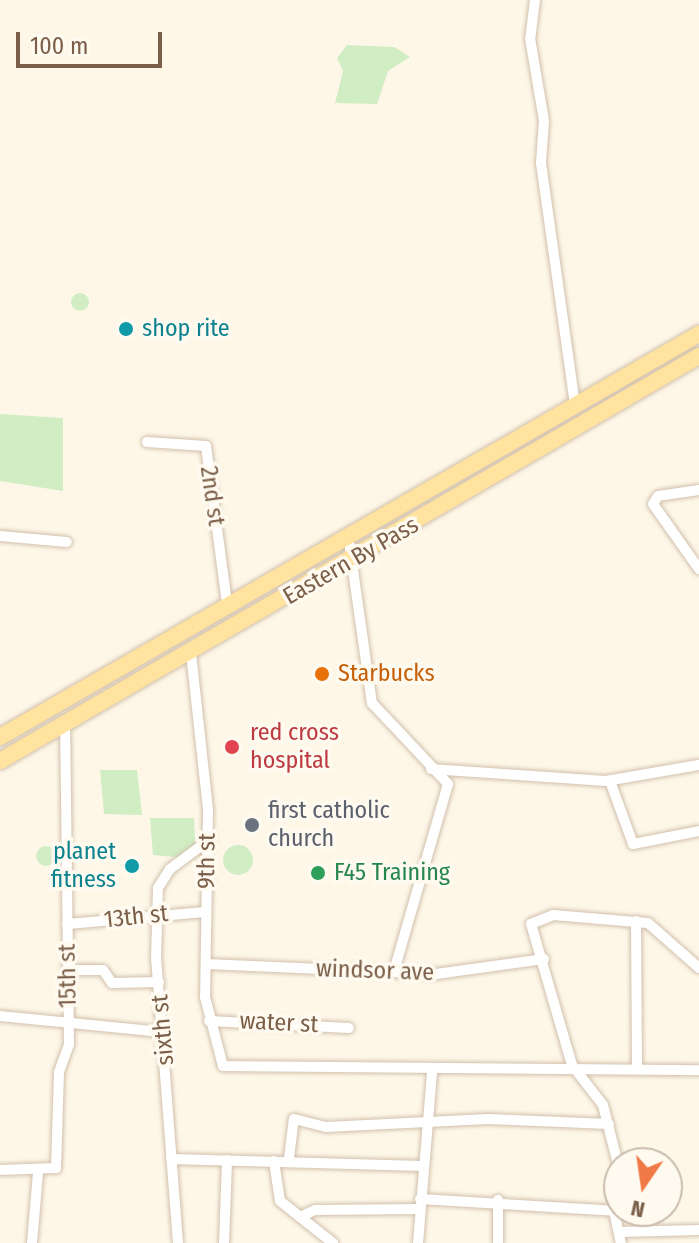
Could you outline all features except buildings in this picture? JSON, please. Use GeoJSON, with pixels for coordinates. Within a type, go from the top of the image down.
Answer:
{"type":"FeatureCollection","features":[{"type":"Feature","properties":{"kind":"main road","name":"Eastern By Pass"},"geometry":{"type":"LineString","coordinates":[[0,737],[699,334]]}},
{"type":"Feature","properties":{"kind":"main road","name":"Eastern By Pass"},"geometry":{"type":"LineString","coordinates":[[0,761],[699,356]]}},
{"type":"Feature","properties":{"kind":"street"},"geometry":{"type":"LineString","coordinates":[[535,0],[530,38],[544,121],[541,163],[575,405]]}},
{"type":"Feature","properties":{"kind":"street","name":"2nd st"},"geometry":{"type":"LineString","coordinates":[[147,442],[206,446],[227,604]]}},
{"type":"Feature","properties":{"kind":"street"},"geometry":{"type":"LineString","coordinates":[[699,490],[658,496],[653,504],[699,569]]}},
{"type":"Feature","properties":{"kind":"street"},"geometry":{"type":"LineString","coordinates":[[348,535],[372,703],[429,769],[448,784],[448,796],[414,886],[394,971]]}},
{"type":"Feature","properties":{"kind":"street"},"geometry":{"type":"LineString","coordinates":[[0,536],[67,542]]}},
{"type":"Feature","properties":{"kind":"street","name":"9th st"},"geometry":{"type":"LineString","coordinates":[[191,653],[209,840],[205,912],[209,1021],[223,1066],[432,1071]]}},
{"type":"Feature","properties":{"kind":"street","name":"15th st"},"geometry":{"type":"LineString","coordinates":[[38,1173],[56,1168],[69,1020],[65,723]]}},
{"type":"Feature","properties":{"kind":"street"},"geometry":{"type":"LineString","coordinates":[[429,769],[610,781],[699,765]]}},
{"type":"Feature","properties":{"kind":"street"},"geometry":{"type":"LineString","coordinates":[[610,781],[633,844],[699,831]]}},
{"type":"Feature","properties":{"kind":"street","name":"sixth st"},"geometry":{"type":"LineString","coordinates":[[178,1243],[162,1032],[157,912],[162,877],[209,840]]}},
{"type":"Feature","properties":{"kind":"street","name":"13th st"},"geometry":{"type":"LineString","coordinates":[[67,924],[157,912],[205,912]]}},
{"type":"Feature","properties":{"kind":"street"},"geometry":{"type":"LineString","coordinates":[[614,1147],[609,1124],[572,1065],[544,959],[531,924],[548,916],[636,921],[658,928],[699,968]]}},
{"type":"Feature","properties":{"kind":"street"},"geometry":{"type":"LineString","coordinates":[[636,921],[637,1066]]}},
{"type":"Feature","properties":{"kind":"street","name":"windsor ave"},"geometry":{"type":"LineString","coordinates":[[206,964],[479,972],[544,959]]}},
{"type":"Feature","properties":{"kind":"street"},"geometry":{"type":"LineString","coordinates":[[68,970],[103,970],[112,983],[159,982]]}},
{"type":"Feature","properties":{"kind":"street"},"geometry":{"type":"LineString","coordinates":[[0,1016],[69,1020],[162,1032]]}},
{"type":"Feature","properties":{"kind":"street","name":"water st"},"geometry":{"type":"LineString","coordinates":[[209,1021],[349,1028]]}},
{"type":"Feature","properties":{"kind":"street"},"geometry":{"type":"LineString","coordinates":[[418,1243],[423,1166],[433,1121],[432,1071],[572,1065],[699,1070]]}},
{"type":"Feature","properties":{"kind":"street"},"geometry":{"type":"LineString","coordinates":[[289,1158],[294,1119],[326,1127],[433,1121],[609,1124]]}},
{"type":"Feature","properties":{"kind":"street"},"geometry":{"type":"LineString","coordinates":[[171,1159],[274,1161],[289,1158],[423,1166]]}},
{"type":"Feature","properties":{"kind":"street"},"geometry":{"type":"LineString","coordinates":[[224,1243],[227,1160]]}},
{"type":"Feature","properties":{"kind":"street"},"geometry":{"type":"LineString","coordinates":[[274,1161],[280,1201],[333,1243]]}},
{"type":"Feature","properties":{"kind":"street"},"geometry":{"type":"LineString","coordinates":[[0,1170],[38,1173],[32,1243]]}},
{"type":"Feature","properties":{"kind":"street"},"geometry":{"type":"LineString","coordinates":[[300,1217],[420,1204],[498,1200],[603,1210]]}},
{"type":"Feature","properties":{"kind":"street"},"geometry":{"type":"LineString","coordinates":[[498,1200],[498,1243]]}},
{"type":"Feature","properties":{"kind":"street"},"geometry":{"type":"LineString","coordinates":[[620,1237],[699,1230]]}},
{"type":"Feature","properties":{"kind":"green space"},"geometry":{"type":"Polygon","coordinates":[[[347,45],[394,47],[410,57],[388,71],[377,104],[335,103],[343,71],[337,58],[347,45]]]}},
{"type":"Feature","properties":{"kind":"green space"},"geometry":{"type":"Polygon","coordinates":[[[76,293],[84,293],[89,302],[87,309],[76,311],[71,306],[71,298],[76,293]]]}},
{"type":"Feature","properties":{"kind":"green space"},"geometry":{"type":"Polygon","coordinates":[[[0,414],[63,418],[63,491],[0,481],[0,414]]]}},
{"type":"Feature","properties":{"kind":"green space"},"geometry":{"type":"Polygon","coordinates":[[[100,770],[137,770],[142,815],[104,814],[100,770]]]}},
{"type":"Feature","properties":{"kind":"green space"},"geometry":{"type":"Polygon","coordinates":[[[150,818],[194,818],[196,859],[153,855],[150,818]]]}},
{"type":"Feature","properties":{"kind":"green space"},"geometry":{"type":"Polygon","coordinates":[[[238,845],[244,846],[252,854],[252,866],[244,874],[238,875],[232,874],[224,866],[223,860],[224,854],[232,846],[238,845]]]}},
{"type":"Feature","properties":{"kind":"green space"},"geometry":{"type":"Polygon","coordinates":[[[46,846],[53,849],[56,856],[53,863],[46,866],[39,863],[36,856],[39,849],[46,846]]]}},
{"type":"Feature","properties":{"kind":"place","name":"shop rite"},"geometry":{"type":"Point","coordinates":[126,329]}},
{"type":"Feature","properties":{"kind":"place","name":"Starbucks"},"geometry":{"type":"Point","coordinates":[322,674]}},
{"type":"Feature","properties":{"kind":"place","name":"red cross hospital"},"geometry":{"type":"Point","coordinates":[232,747]}},
{"type":"Feature","properties":{"kind":"place","name":"first catholic church"},"geometry":{"type":"Point","coordinates":[252,825]}},
{"type":"Feature","properties":{"kind":"place","name":"planet fitness"},"geometry":{"type":"Point","coordinates":[132,866]}},
{"type":"Feature","properties":{"kind":"place","name":"F45 Training"},"geometry":{"type":"Point","coordinates":[318,873]}}]}
